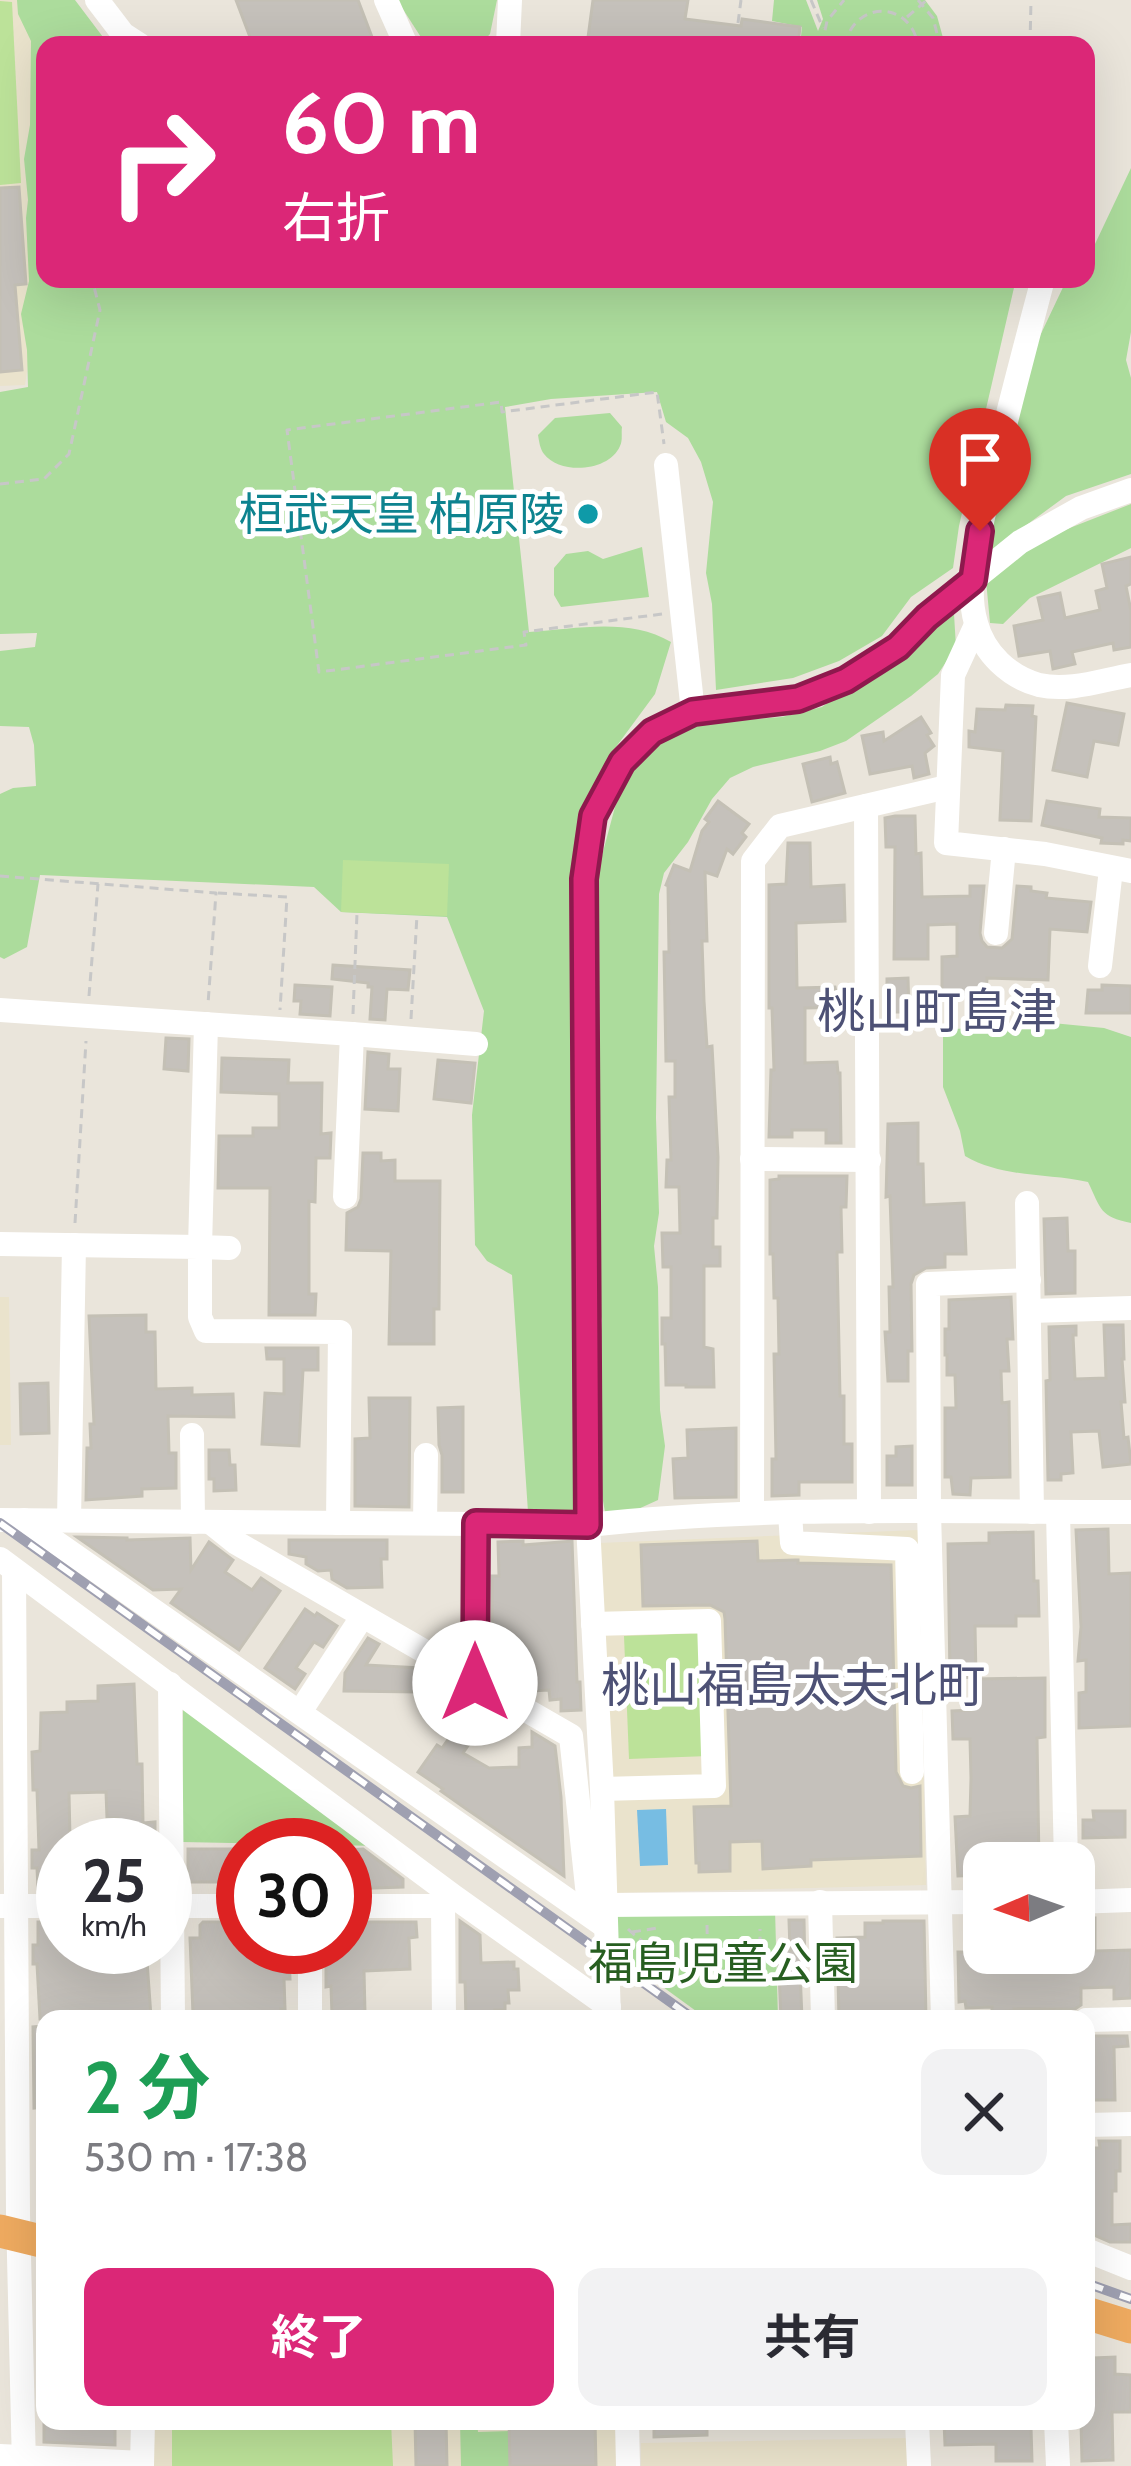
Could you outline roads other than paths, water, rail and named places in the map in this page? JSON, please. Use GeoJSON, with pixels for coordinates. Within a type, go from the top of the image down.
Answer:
{"type":"FeatureCollection","features":[{"type":"Feature","properties":{"kind":"highway"},"geometry":{"type":"LineString","coordinates":[[1095,2316],[1131,2327]]}},
{"type":"Feature","properties":{"kind":"street"},"geometry":{"type":"LineString","coordinates":[[97,0],[126,36]]}},
{"type":"Feature","properties":{"kind":"street"},"geometry":{"type":"LineString","coordinates":[[386,0],[402,36]]}},
{"type":"Feature","properties":{"kind":"street"},"geometry":{"type":"LineString","coordinates":[[508,36],[510,0]]}},
{"type":"Feature","properties":{"kind":"street"},"geometry":{"type":"LineString","coordinates":[[1041,288],[980,531],[973,580],[976,625],[998,662],[1036,684],[1064,687],[1131,675]]}},
{"type":"Feature","properties":{"kind":"street"},"geometry":{"type":"LineString","coordinates":[[667,465],[693,712]]}},
{"type":"Feature","properties":{"kind":"street"},"geometry":{"type":"LineString","coordinates":[[601,1915],[602,1789],[588,1525],[584,879],[593,816],[622,762],[652,732],[693,712],[798,699],[846,680],[898,647],[927,617],[1020,542],[1081,508],[1131,490]]}},
{"type":"Feature","properties":{"kind":"street"},"geometry":{"type":"LineString","coordinates":[[976,625],[953,675],[946,843],[1045,854],[1121,870],[1100,966]]}},
{"type":"Feature","properties":{"kind":"street"},"geometry":{"type":"LineString","coordinates":[[752,1513],[753,861],[780,826],[947,787]]}},
{"type":"Feature","properties":{"kind":"street"},"geometry":{"type":"LineString","coordinates":[[866,806],[869,1512]]}},
{"type":"Feature","properties":{"kind":"street"},"geometry":{"type":"LineString","coordinates":[[997,933],[1004,849]]}},
{"type":"Feature","properties":{"kind":"street"},"geometry":{"type":"LineString","coordinates":[[0,1010],[476,1044]]}},
{"type":"Feature","properties":{"kind":"street"},"geometry":{"type":"LineString","coordinates":[[206,1024],[200,1317],[206,1330],[340,1332],[338,1523]]}},
{"type":"Feature","properties":{"kind":"street"},"geometry":{"type":"LineString","coordinates":[[345,1197],[352,1034]]}},
{"type":"Feature","properties":{"kind":"street"},"geometry":{"type":"LineString","coordinates":[[752,1159],[869,1160]]}},
{"type":"Feature","properties":{"kind":"street"},"geometry":{"type":"LineString","coordinates":[[1027,1203],[1065,1842]]}},
{"type":"Feature","properties":{"kind":"street"},"geometry":{"type":"LineString","coordinates":[[0,1244],[229,1247]]}},
{"type":"Feature","properties":{"kind":"street"},"geometry":{"type":"LineString","coordinates":[[69,1520],[74,1244]]}},
{"type":"Feature","properties":{"kind":"street"},"geometry":{"type":"LineString","coordinates":[[943,2010],[929,1512],[928,1284],[1029,1280]]}},
{"type":"Feature","properties":{"kind":"street"},"geometry":{"type":"LineString","coordinates":[[1030,1311],[1131,1308]]}},
{"type":"Feature","properties":{"kind":"street"},"geometry":{"type":"LineString","coordinates":[[192,1435],[202,1522]]}},
{"type":"Feature","properties":{"kind":"street"},"geometry":{"type":"LineString","coordinates":[[425,1523],[426,1455]]}},
{"type":"Feature","properties":{"kind":"street"},"geometry":{"type":"LineString","coordinates":[[12,1520],[588,1525],[752,1513],[1131,1512]]}},
{"type":"Feature","properties":{"kind":"street"},"geometry":{"type":"LineString","coordinates":[[790,1514],[792,1543],[907,1549],[912,1772]]}},
{"type":"Feature","properties":{"kind":"street"},"geometry":{"type":"LineString","coordinates":[[12,1520],[601,1915],[820,1902],[963,1902]]}},
{"type":"Feature","properties":{"kind":"street"},"geometry":{"type":"LineString","coordinates":[[202,1522],[571,1736],[601,1915],[609,2010]]}},
{"type":"Feature","properties":{"kind":"street"},"geometry":{"type":"LineString","coordinates":[[475,1683],[476,1523]]}},
{"type":"Feature","properties":{"kind":"street"},"geometry":{"type":"LineString","coordinates":[[7,1565],[170,1684],[448,1901],[605,2010]]}},
{"type":"Feature","properties":{"kind":"street"},"geometry":{"type":"LineString","coordinates":[[7,1565],[8,1906],[22,2236],[16,2460],[142,2464],[143,2430]]}},
{"type":"Feature","properties":{"kind":"street"},"geometry":{"type":"LineString","coordinates":[[300,1712],[362,1618]]}},
{"type":"Feature","properties":{"kind":"street"},"geometry":{"type":"LineString","coordinates":[[593,1624],[710,1621],[713,1786],[602,1789]]}},
{"type":"Feature","properties":{"kind":"street"},"geometry":{"type":"LineString","coordinates":[[169,1818],[170,1684]]}},
{"type":"Feature","properties":{"kind":"street"},"geometry":{"type":"LineString","coordinates":[[1095,1901],[1131,1900]]}},
{"type":"Feature","properties":{"kind":"street"},"geometry":{"type":"LineString","coordinates":[[372,1905],[448,1901]]}},
{"type":"Feature","properties":{"kind":"street"},"geometry":{"type":"LineString","coordinates":[[444,2010],[448,1901]]}},
{"type":"Feature","properties":{"kind":"street"},"geometry":{"type":"LineString","coordinates":[[820,1902],[814,1983],[821,2010]]}},
{"type":"Feature","properties":{"kind":"street"},"geometry":{"type":"LineString","coordinates":[[171,1974],[173,2010]]}},
{"type":"Feature","properties":{"kind":"street"},"geometry":{"type":"LineString","coordinates":[[310,1974],[310,2010]]}},
{"type":"Feature","properties":{"kind":"street"},"geometry":{"type":"LineString","coordinates":[[1095,2020],[1131,2019]]}},
{"type":"Feature","properties":{"kind":"street"},"geometry":{"type":"LineString","coordinates":[[1095,2125],[1131,2124]]}},
{"type":"Feature","properties":{"kind":"street"},"geometry":{"type":"LineString","coordinates":[[627,2430],[628,2466]]}},
{"type":"Feature","properties":{"kind":"street"},"geometry":{"type":"LineString","coordinates":[[917,2430],[919,2466]]}},
{"type":"Feature","properties":{"kind":"street"},"geometry":{"type":"LineString","coordinates":[[1056,2430],[1058,2466]]}},
{"type":"Feature","properties":{"kind":"water"},"geometry":{"type":"Polygon","coordinates":[[[666,1809],[668,1865],[640,1866],[637,1810],[666,1809]]]}},
{"type":"Feature","properties":{"kind":"railway"},"geometry":{"type":"LineString","coordinates":[[0,1523],[681,2010]]}},
{"type":"Feature","properties":{"kind":"railway"},"geometry":{"type":"LineString","coordinates":[[1095,2286],[1131,2299]]}},
{"type":"Feature","properties":{"kind":"place","name":"桓武天皇 柏原陵"},"geometry":{"type":"Point","coordinates":[588,514]}},
{"type":"Feature","properties":{"kind":"district","name":"桃山町島津"},"geometry":{"type":"Point","coordinates":[937,1011]}},
{"type":"Feature","properties":{"kind":"district","name":"桃山福島太夫北町"},"geometry":{"type":"Point","coordinates":[793,1685]}},
{"type":"Feature","properties":{"kind":"park label","name":"福島児童公園"},"geometry":{"type":"Point","coordinates":[723,1963]}}]}
